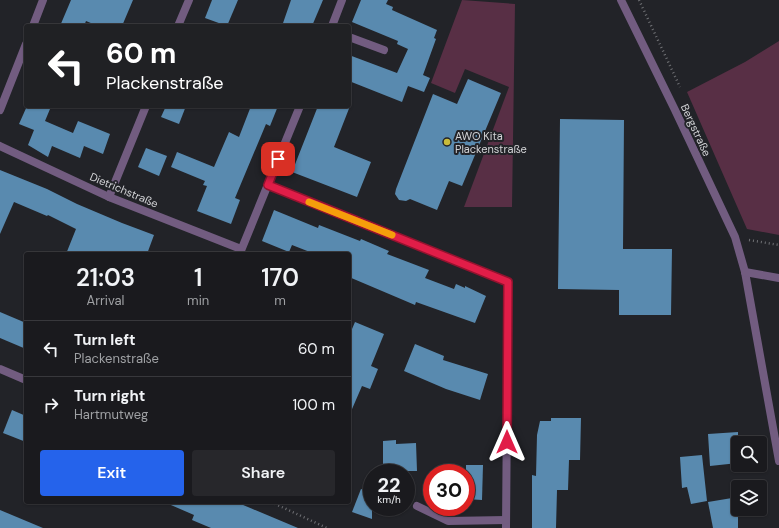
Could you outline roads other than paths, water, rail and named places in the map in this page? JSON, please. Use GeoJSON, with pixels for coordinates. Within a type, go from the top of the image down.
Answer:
{"type":"FeatureCollection","features":[{"type":"Feature","properties":{"kind":"street"},"geometry":{"type":"LineString","coordinates":[[34,24],[43,0]]}},
{"type":"Feature","properties":{"kind":"street"},"geometry":{"type":"LineString","coordinates":[[179,24],[189,0]]}},
{"type":"Feature","properties":{"kind":"street"},"geometry":{"type":"LineString","coordinates":[[333,24],[342,0]]}},
{"type":"Feature","properties":{"kind":"street","name":"Bergstraße"},"geometry":{"type":"LineString","coordinates":[[621,0],[735,237],[745,272],[779,461]]}},
{"type":"Feature","properties":{"kind":"street"},"geometry":{"type":"LineString","coordinates":[[351,38],[384,50]]}},
{"type":"Feature","properties":{"kind":"street"},"geometry":{"type":"LineString","coordinates":[[0,110],[24,49]]}},
{"type":"Feature","properties":{"kind":"street"},"geometry":{"type":"LineString","coordinates":[[109,197],[145,108]]}},
{"type":"Feature","properties":{"kind":"street"},"geometry":{"type":"LineString","coordinates":[[240,252],[299,108]]}},
{"type":"Feature","properties":{"kind":"street","name":"Dietrichstraße"},"geometry":{"type":"LineString","coordinates":[[0,146],[109,197],[240,252]]}},
{"type":"Feature","properties":{"kind":"street"},"geometry":{"type":"LineString","coordinates":[[268,185],[508,282],[506,524],[448,521],[417,506]]}},
{"type":"Feature","properties":{"kind":"street"},"geometry":{"type":"LineString","coordinates":[[745,272],[779,278]]}},
{"type":"Feature","properties":{"kind":"street"},"geometry":{"type":"LineString","coordinates":[[0,369],[24,379]]}},
{"type":"Feature","properties":{"kind":"place","name":"AWO Kita Plackenstraße"},"geometry":{"type":"Point","coordinates":[447,142]}}]}
